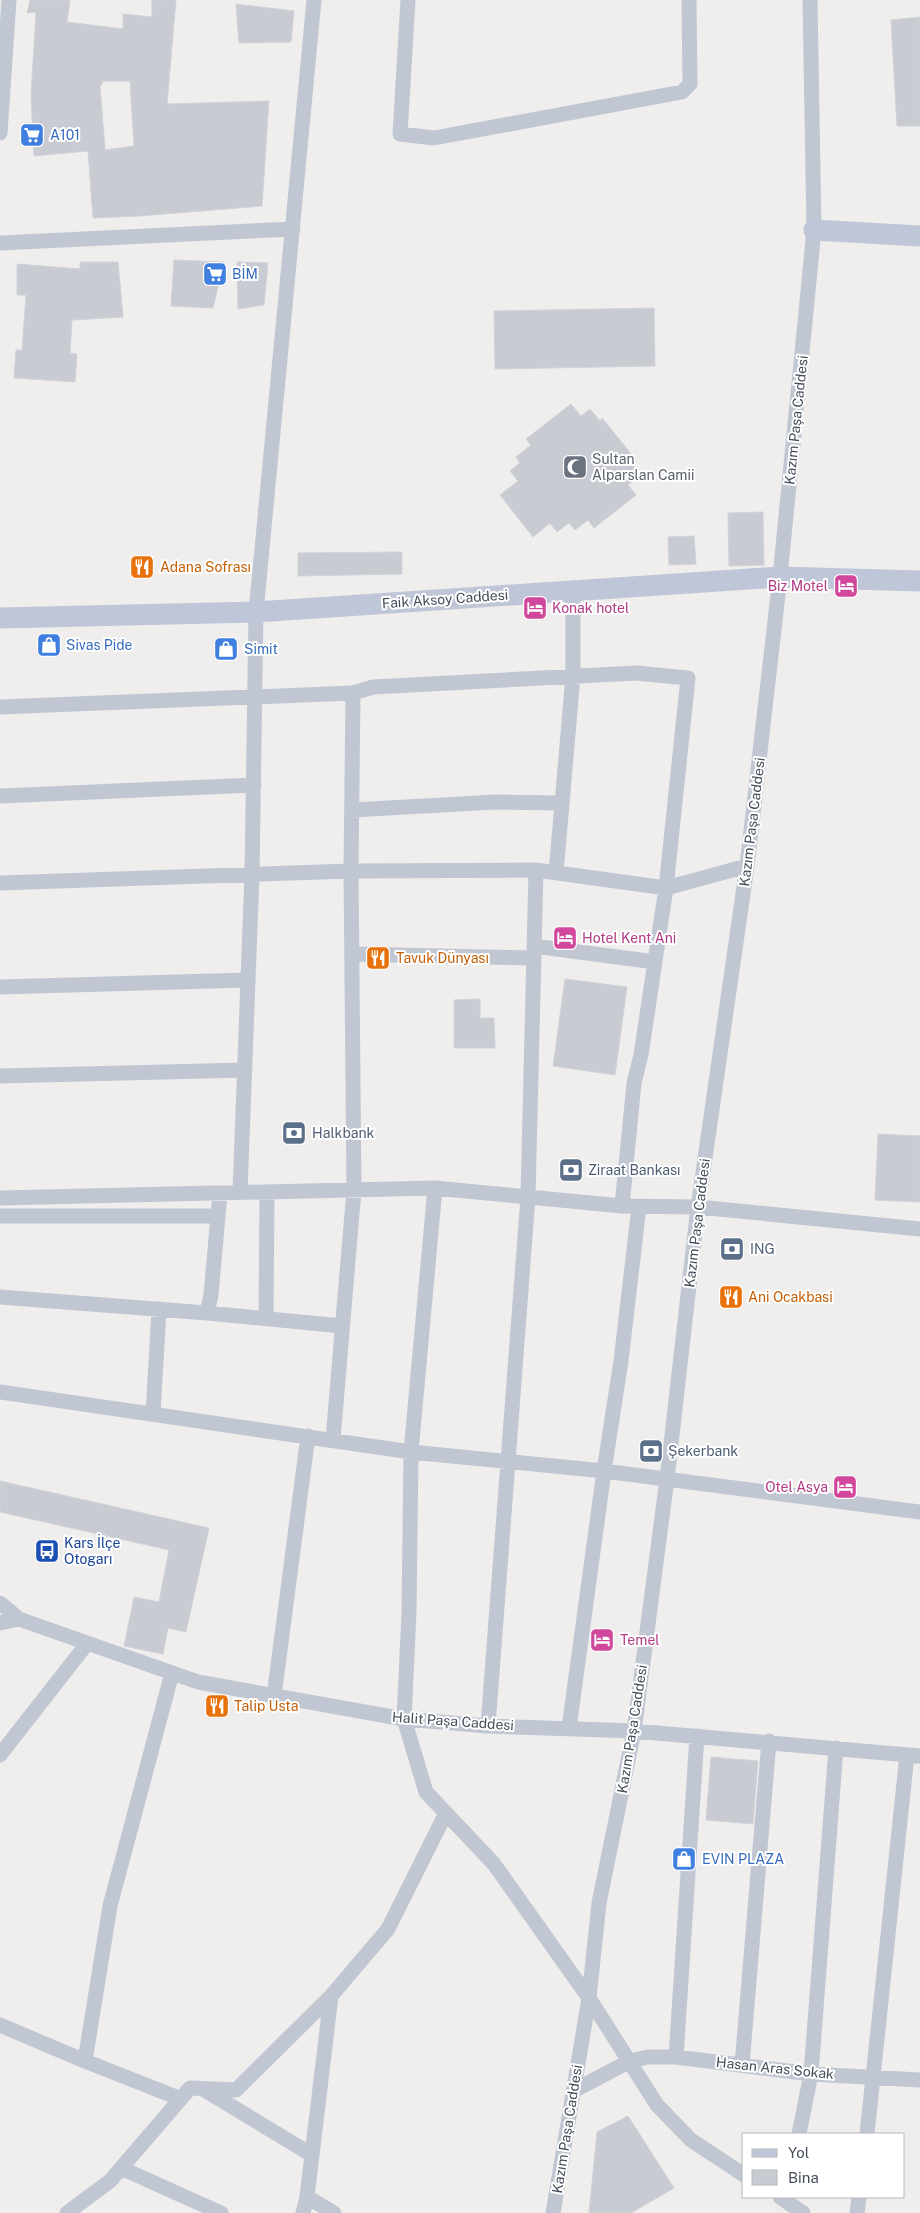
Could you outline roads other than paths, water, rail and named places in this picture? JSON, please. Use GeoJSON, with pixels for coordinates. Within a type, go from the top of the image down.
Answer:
{"type":"FeatureCollection","features":[{"type":"Feature","properties":{"kind":"main road"},"geometry":{"type":"LineString","coordinates":[[814,230],[920,236]]}},
{"type":"Feature","properties":{"kind":"main road","name":"Faik Aksoy Caddesi"},"geometry":{"type":"LineString","coordinates":[[0,618],[256,612],[780,577],[920,580]]}},
{"type":"Feature","properties":{"kind":"street"},"geometry":{"type":"LineString","coordinates":[[0,133],[9,0]]}},
{"type":"Feature","properties":{"kind":"street"},"geometry":{"type":"LineString","coordinates":[[240,1192],[252,874],[256,612],[314,0]]}},
{"type":"Feature","properties":{"kind":"street"},"geometry":{"type":"LineString","coordinates":[[408,0],[400,134],[434,138],[682,92],[690,84],[689,0]]}},
{"type":"Feature","properties":{"kind":"street","name":"Kazım Paşa Caddesi"},"geometry":{"type":"LineString","coordinates":[[553,2213],[589,1998],[599,1903],[634,1731],[667,1479],[698,1208],[747,866],[780,577],[814,230],[810,0]]}},
{"type":"Feature","properties":{"kind":"street"},"geometry":{"type":"LineString","coordinates":[[0,243],[293,229]]}},
{"type":"Feature","properties":{"kind":"street"},"geometry":{"type":"LineString","coordinates":[[556,873],[573,676],[573,591]]}},
{"type":"Feature","properties":{"kind":"street"},"geometry":{"type":"LineString","coordinates":[[0,707],[353,692],[373,687],[636,672],[688,678],[666,888],[641,1055],[634,1083],[622,1206]]}},
{"type":"Feature","properties":{"kind":"street"},"geometry":{"type":"LineString","coordinates":[[333,1440],[354,1190],[351,871],[353,692]]}},
{"type":"Feature","properties":{"kind":"street"},"geometry":{"type":"LineString","coordinates":[[0,796],[254,785]]}},
{"type":"Feature","properties":{"kind":"street"},"geometry":{"type":"LineString","coordinates":[[352,810],[496,802],[562,803]]}},
{"type":"Feature","properties":{"kind":"street"},"geometry":{"type":"LineString","coordinates":[[0,883],[351,871],[536,870],[666,888],[747,866]]}},
{"type":"Feature","properties":{"kind":"street"},"geometry":{"type":"LineString","coordinates":[[488,1726],[528,1197],[536,870]]}},
{"type":"Feature","properties":{"kind":"street"},"geometry":{"type":"LineString","coordinates":[[352,954],[534,952],[655,962]]}},
{"type":"Feature","properties":{"kind":"street"},"geometry":{"type":"LineString","coordinates":[[0,987],[248,980]]}},
{"type":"Feature","properties":{"kind":"street"},"geometry":{"type":"LineString","coordinates":[[0,1076],[244,1070]]}},
{"type":"Feature","properties":{"kind":"street"},"geometry":{"type":"LineString","coordinates":[[0,1198],[436,1188],[622,1206],[698,1208],[920,1229]]}},
{"type":"Feature","properties":{"kind":"street"},"geometry":{"type":"LineString","coordinates":[[436,1188],[412,1452],[409,1613],[404,1719],[426,1792],[494,1864],[589,1998],[657,2106],[674,2125],[712,2156],[742,2174]]}},
{"type":"Feature","properties":{"kind":"street"},"geometry":{"type":"LineString","coordinates":[[266,1318],[267,1192]]}},
{"type":"Feature","properties":{"kind":"street"},"geometry":{"type":"LineString","coordinates":[[207,1313],[211,1294],[220,1193]]}},
{"type":"Feature","properties":{"kind":"street"},"geometry":{"type":"LineString","coordinates":[[569,1728],[621,1361],[639,1207]]}},
{"type":"Feature","properties":{"kind":"street"},"geometry":{"type":"LineString","coordinates":[[0,1216],[218,1216]]}},
{"type":"Feature","properties":{"kind":"street"},"geometry":{"type":"LineString","coordinates":[[0,1297],[266,1318],[342,1326]]}},
{"type":"Feature","properties":{"kind":"street"},"geometry":{"type":"LineString","coordinates":[[153,1414],[159,1309]]}},
{"type":"Feature","properties":{"kind":"street"},"geometry":{"type":"LineString","coordinates":[[0,1392],[412,1452],[604,1471],[920,1512]]}},
{"type":"Feature","properties":{"kind":"street"},"geometry":{"type":"LineString","coordinates":[[274,1696],[308,1436]]}},
{"type":"Feature","properties":{"kind":"street","name":"Halit Paşa Caddesi"},"geometry":{"type":"LineString","coordinates":[[0,1604],[19,1619],[86,1645],[198,1682],[404,1719],[488,1726],[634,1731],[769,1741],[914,1755]]}},
{"type":"Feature","properties":{"kind":"street"},"geometry":{"type":"LineString","coordinates":[[0,1623],[19,1619]]}},
{"type":"Feature","properties":{"kind":"street"},"geometry":{"type":"LineString","coordinates":[[0,1755],[86,1645]]}},
{"type":"Feature","properties":{"kind":"street"},"geometry":{"type":"LineString","coordinates":[[84,2061],[110,1906],[172,1673]]}},
{"type":"Feature","properties":{"kind":"street"},"geometry":{"type":"LineString","coordinates":[[676,2057],[697,1736]]}},
{"type":"Feature","properties":{"kind":"street"},"geometry":{"type":"LineString","coordinates":[[742,2065],[769,1741]]}},
{"type":"Feature","properties":{"kind":"street"},"geometry":{"type":"LineString","coordinates":[[799,2133],[810,2074],[836,1748]]}},
{"type":"Feature","properties":{"kind":"street"},"geometry":{"type":"LineString","coordinates":[[867,2133],[914,1755]]}},
{"type":"Feature","properties":{"kind":"street"},"geometry":{"type":"LineString","coordinates":[[67,2213],[110,2181],[190,2088],[236,2090],[331,1996],[388,1929],[446,1814]]}},
{"type":"Feature","properties":{"kind":"street"},"geometry":{"type":"LineString","coordinates":[[303,2213],[307,2197],[331,1996]]}},
{"type":"Feature","properties":{"kind":"street"},"geometry":{"type":"LineString","coordinates":[[0,2025],[84,2061],[181,2099]]}},
{"type":"Feature","properties":{"kind":"street","name":"Hasan Aras Sokak"},"geometry":{"type":"LineString","coordinates":[[573,2091],[630,2061],[648,2057],[676,2057],[810,2074],[920,2080]]}},
{"type":"Feature","properties":{"kind":"street"},"geometry":{"type":"LineString","coordinates":[[202,2088],[312,2155]]}},
{"type":"Feature","properties":{"kind":"street"},"geometry":{"type":"LineString","coordinates":[[121,2168],[221,2213]]}},
{"type":"Feature","properties":{"kind":"street"},"geometry":{"type":"LineString","coordinates":[[307,2197],[334,2213]]}},
{"type":"Feature","properties":{"kind":"street"},"geometry":{"type":"LineString","coordinates":[[785,2198],[803,2213]]}},
{"type":"Feature","properties":{"kind":"street"},"geometry":{"type":"LineString","coordinates":[[857,2213],[859,2198]]}},
{"type":"Feature","properties":{"kind":"place","name":"A101"},"geometry":{"type":"Point","coordinates":[32,135]}},
{"type":"Feature","properties":{"kind":"place","name":"BİM"},"geometry":{"type":"Point","coordinates":[215,274]}},
{"type":"Feature","properties":{"kind":"place","name":"Sultan Alparslan Camii"},"geometry":{"type":"Point","coordinates":[575,467]}},
{"type":"Feature","properties":{"kind":"place","name":"Adana Sofrası"},"geometry":{"type":"Point","coordinates":[142,567]}},
{"type":"Feature","properties":{"kind":"place","name":"Biz Motel"},"geometry":{"type":"Point","coordinates":[846,586]}},
{"type":"Feature","properties":{"kind":"place","name":"Konak hotel"},"geometry":{"type":"Point","coordinates":[535,608]}},
{"type":"Feature","properties":{"kind":"place","name":"Sivas Pide"},"geometry":{"type":"Point","coordinates":[49,645]}},
{"type":"Feature","properties":{"kind":"place","name":"Simit"},"geometry":{"type":"Point","coordinates":[226,649]}},
{"type":"Feature","properties":{"kind":"place","name":"Hotel Kent Ani"},"geometry":{"type":"Point","coordinates":[565,938]}},
{"type":"Feature","properties":{"kind":"place","name":"Tavuk Dünyası"},"geometry":{"type":"Point","coordinates":[378,958]}},
{"type":"Feature","properties":{"kind":"place","name":"Halkbank"},"geometry":{"type":"Point","coordinates":[294,1133]}},
{"type":"Feature","properties":{"kind":"place","name":"Ziraat Bankası"},"geometry":{"type":"Point","coordinates":[571,1170]}},
{"type":"Feature","properties":{"kind":"place","name":"ING"},"geometry":{"type":"Point","coordinates":[732,1249]}},
{"type":"Feature","properties":{"kind":"place","name":"Ani Ocakbasi"},"geometry":{"type":"Point","coordinates":[731,1297]}},
{"type":"Feature","properties":{"kind":"place","name":"Şekerbank"},"geometry":{"type":"Point","coordinates":[651,1451]}},
{"type":"Feature","properties":{"kind":"place","name":"Otel Asya"},"geometry":{"type":"Point","coordinates":[845,1487]}},
{"type":"Feature","properties":{"kind":"place","name":"Kars İlçe Otogarı"},"geometry":{"type":"Point","coordinates":[47,1551]}},
{"type":"Feature","properties":{"kind":"place","name":"Temel"},"geometry":{"type":"Point","coordinates":[602,1640]}},
{"type":"Feature","properties":{"kind":"place","name":"Talip Usta"},"geometry":{"type":"Point","coordinates":[217,1706]}},
{"type":"Feature","properties":{"kind":"place","name":"EVIN PLAZA"},"geometry":{"type":"Point","coordinates":[684,1859]}}]}
